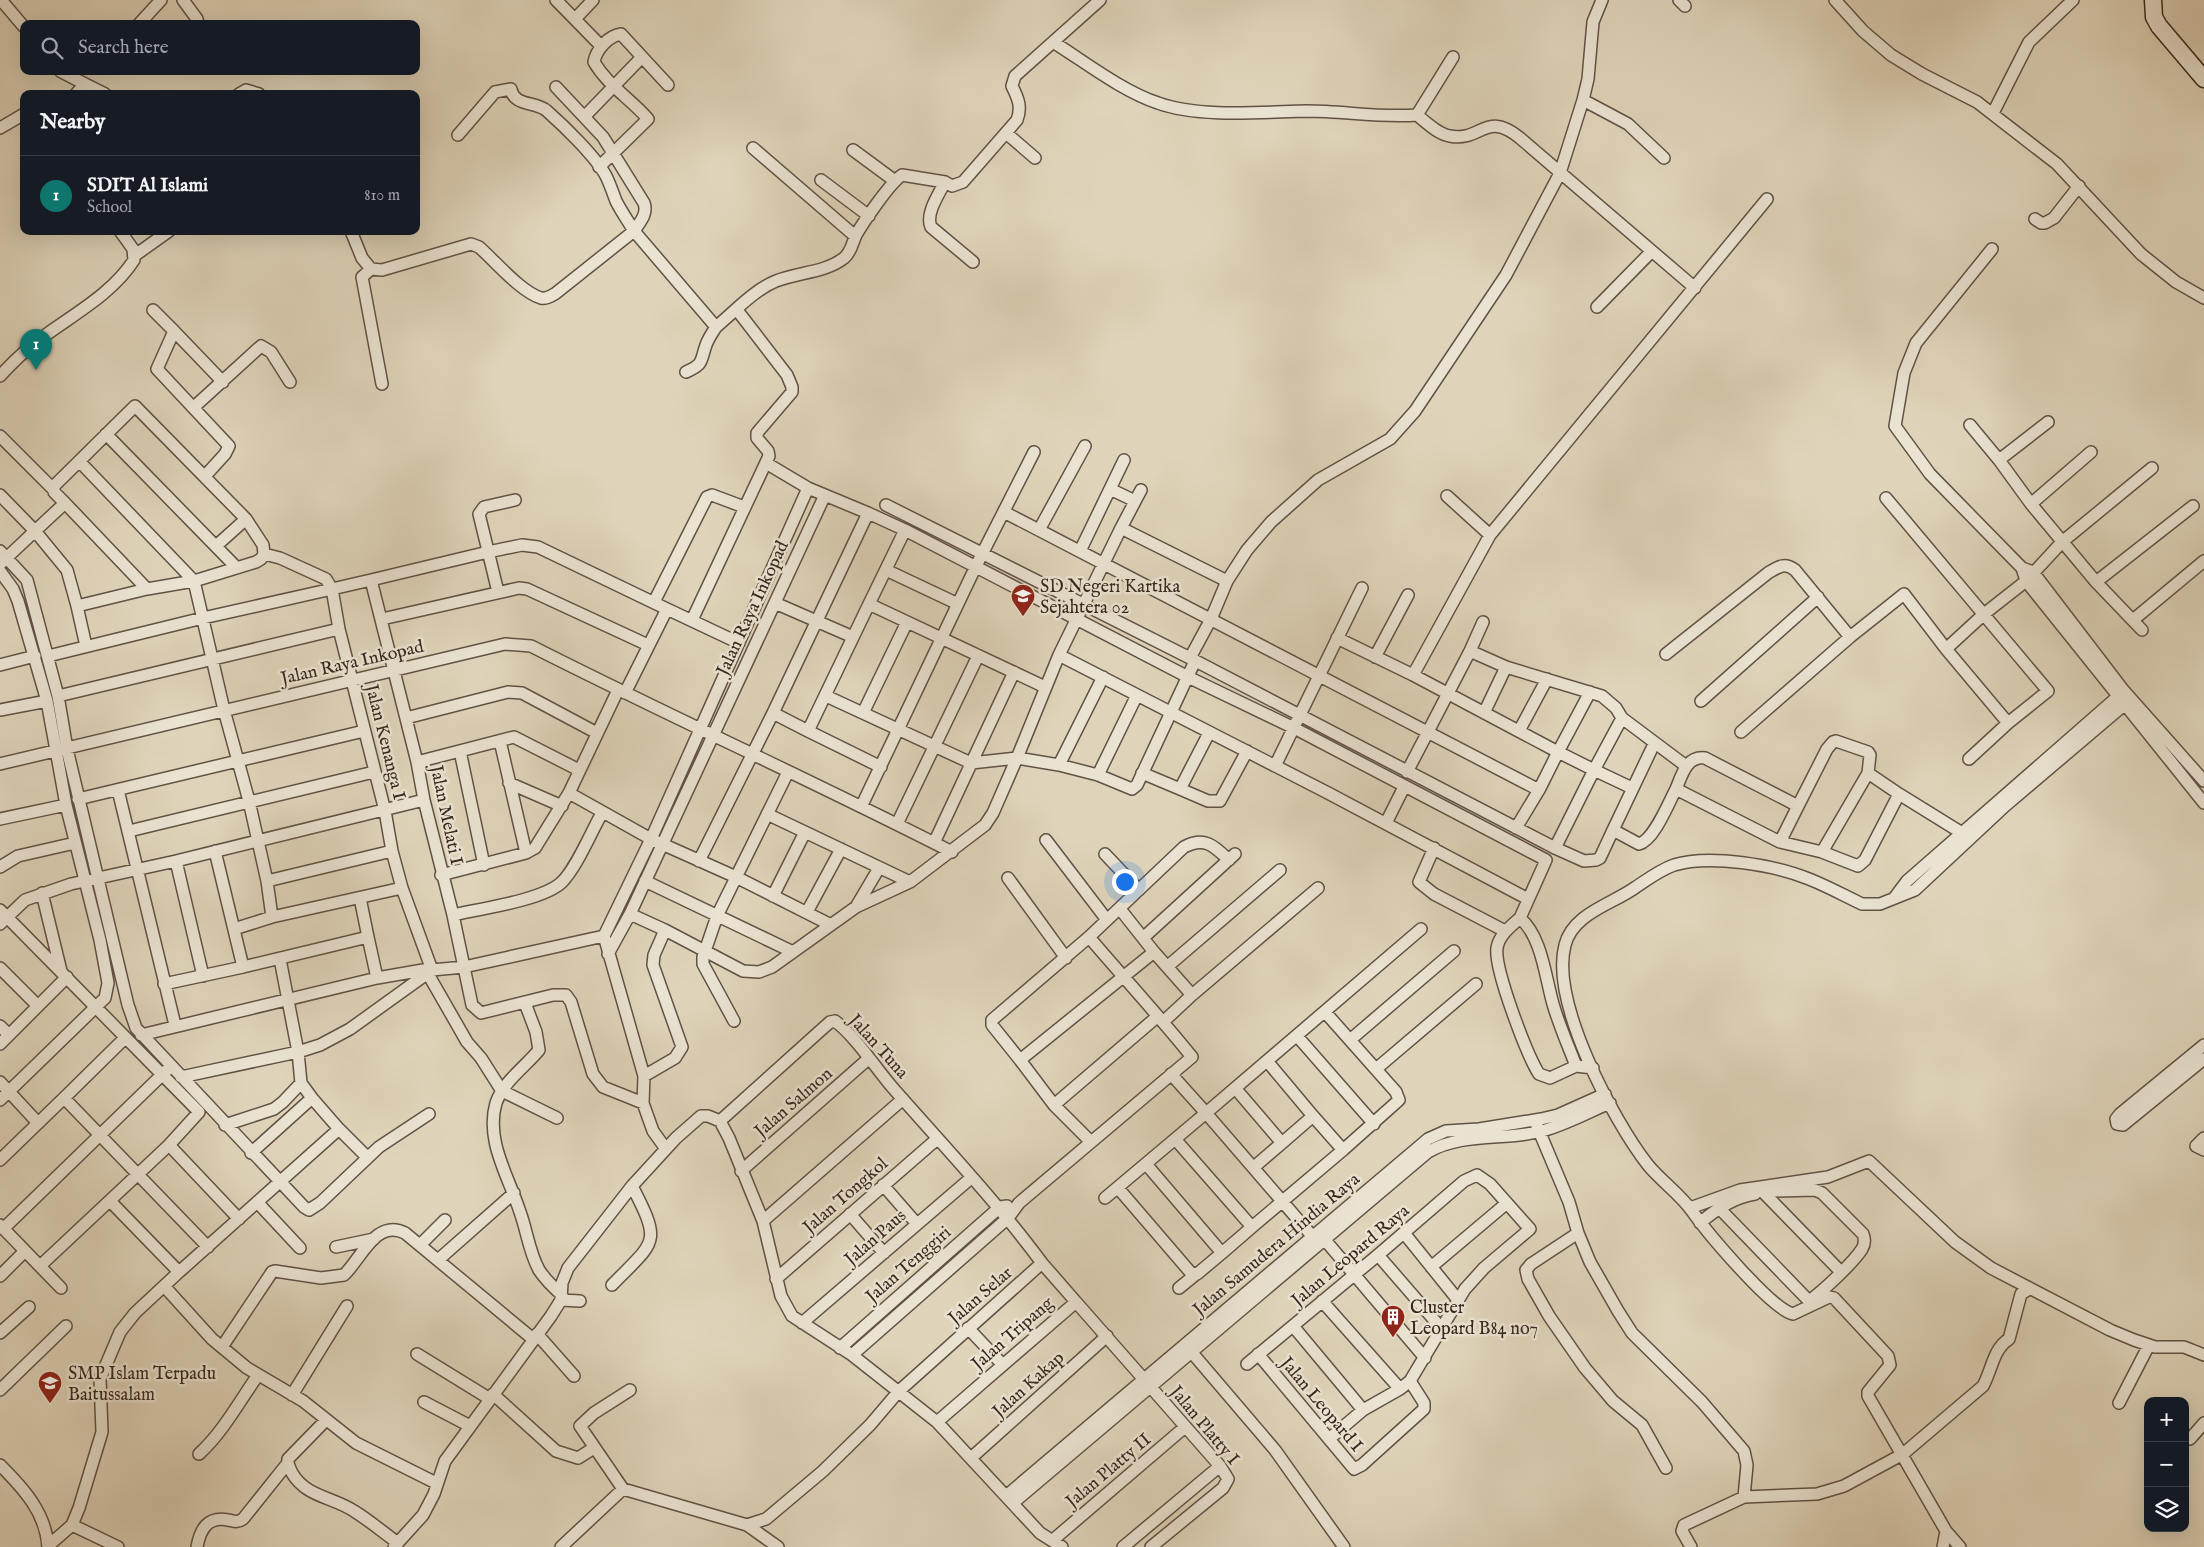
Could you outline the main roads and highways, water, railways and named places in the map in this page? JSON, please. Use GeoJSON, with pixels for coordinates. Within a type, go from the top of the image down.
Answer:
{"type":"FeatureCollection","features":[{"type":"Feature","properties":{"kind":"main road"},"geometry":{"type":"LineString","coordinates":[[2153,0],[2154,17],[2159,26],[2204,79]]}},
{"type":"Feature","properties":{"kind":"place","name":"SDIT Al Islami"},"geometry":{"type":"Point","coordinates":[36,370]}},
{"type":"Feature","properties":{"kind":"place","name":"SD Negeri Kartika Sejahtera 02"},"geometry":{"type":"Point","coordinates":[1023,617]}},
{"type":"Feature","properties":{"kind":"place","name":"Cluster Leopard B84 no7"},"geometry":{"type":"Point","coordinates":[1393,1338]}},
{"type":"Feature","properties":{"kind":"place","name":"SMP Islam Terpadu Baitussalam"},"geometry":{"type":"Point","coordinates":[50,1404]}}]}
